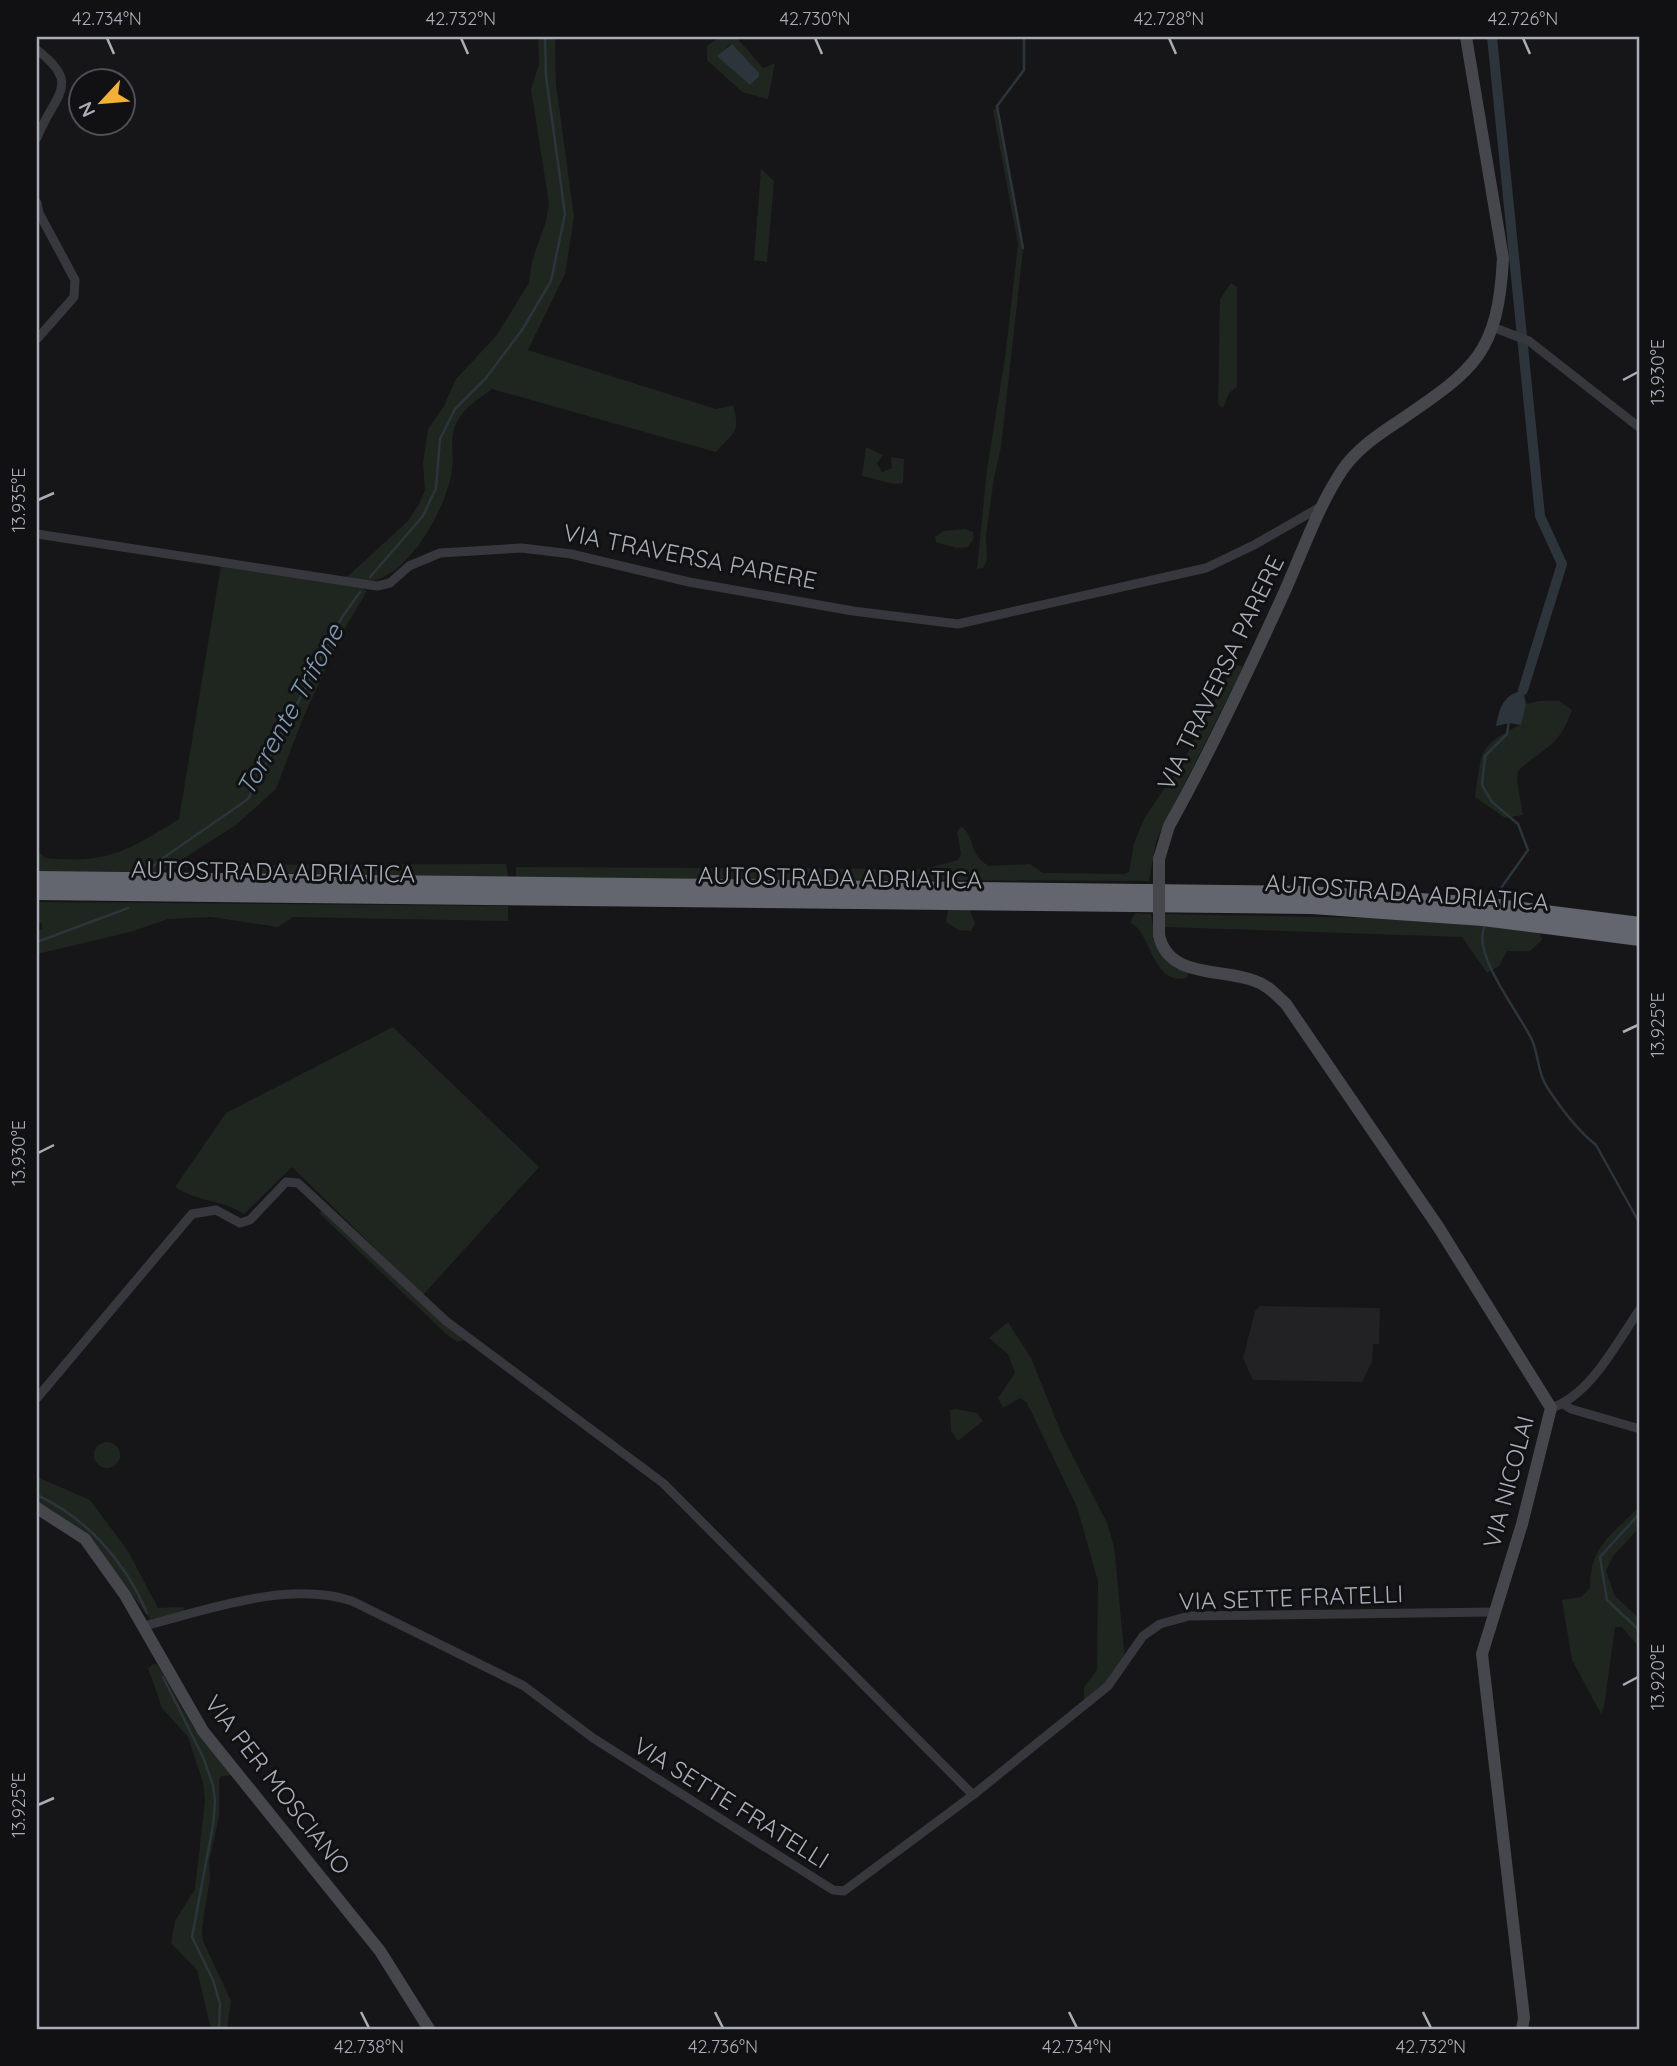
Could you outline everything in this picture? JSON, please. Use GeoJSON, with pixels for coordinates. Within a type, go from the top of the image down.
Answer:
{"type":"FeatureCollection","features":[{"type":"Feature","properties":{"kind":"highway","name":"AUTOSTRADA ADRIATICA"},"geometry":{"type":"LineString","coordinates":[[37,879],[1283,893],[1483,905],[1640,925]]}},
{"type":"Feature","properties":{"kind":"highway","name":"AUTOSTRADA ADRIATICA"},"geometry":{"type":"LineString","coordinates":[[37,892],[1312,906],[1483,918],[1640,938]]}},
{"type":"Feature","properties":{"kind":"street","name":"VIA TRAVERSA PARERE"},"geometry":{"type":"LineString","coordinates":[[1159,935],[1159,859],[1169,827],[1265,635],[1324,505],[1345,467],[1362,448],[1459,378],[1476,360],[1494,328],[1501,295],[1503,258],[1466,37]]}},
{"type":"Feature","properties":{"kind":"street"},"geometry":{"type":"LineString","coordinates":[[37,50],[57,65],[63,75],[64,86],[37,138]]}},
{"type":"Feature","properties":{"kind":"street"},"geometry":{"type":"LineString","coordinates":[[37,203],[39,213],[75,280],[75,297],[37,340]]}},
{"type":"Feature","properties":{"kind":"street"},"geometry":{"type":"LineString","coordinates":[[1494,328],[1528,341],[1640,428]]}},
{"type":"Feature","properties":{"kind":"street","name":"VIA TRAVERSA PARERE"},"geometry":{"type":"LineString","coordinates":[[37,534],[377,586],[390,583],[409,566],[440,553],[522,548],[548,550],[702,584],[864,612],[958,624],[1206,568],[1254,545],[1324,505]]}},
{"type":"Feature","properties":{"kind":"street","name":"VIA NICOLAI"},"geometry":{"type":"LineString","coordinates":[[1159,935],[1166,953],[1180,965],[1254,980],[1286,1004],[1557,1406],[1640,1429]]}},
{"type":"Feature","properties":{"kind":"street"},"geometry":{"type":"LineString","coordinates":[[37,1398],[191,1214],[216,1210],[240,1223],[250,1220],[286,1182],[298,1183],[446,1321],[663,1483],[973,1794]]}},
{"type":"Feature","properties":{"kind":"street"},"geometry":{"type":"LineString","coordinates":[[1557,1406],[1590,1378],[1640,1309]]}},
{"type":"Feature","properties":{"kind":"street","name":"VIA NICOLAI"},"geometry":{"type":"LineString","coordinates":[[1522,2029],[1524,2018],[1508,1865],[1482,1673],[1483,1647],[1557,1406]]}},
{"type":"Feature","properties":{"kind":"street","name":"VIA PER MOSCIANO"},"geometry":{"type":"LineString","coordinates":[[37,1508],[84,1539],[125,1595],[203,1731],[380,1951],[429,2029]]}},
{"type":"Feature","properties":{"kind":"street","name":"VIA SETTE FRATELLI"},"geometry":{"type":"LineString","coordinates":[[144,1626],[208,1609],[304,1592],[327,1593],[352,1601],[524,1686],[593,1738],[833,1890],[844,1891],[973,1794],[1108,1686],[1143,1636],[1160,1624],[1189,1616],[1493,1612]]}},
{"type":"Feature","properties":{"kind":"shaded area"},"geometry":{"type":"Polygon","coordinates":[[[538,37],[555,37],[556,84],[574,217],[565,274],[528,350],[716,409],[733,405],[736,427],[716,452],[492,389],[468,408],[457,422],[453,434],[449,484],[436,517],[416,548],[404,562],[379,579],[367,581],[347,577],[408,521],[419,504],[425,490],[423,463],[428,429],[444,406],[456,379],[496,336],[529,283],[532,261],[549,204],[531,89],[539,64],[538,37]]]}},
{"type":"Feature","properties":{"kind":"shaded area"},"geometry":{"type":"Polygon","coordinates":[[[719,37],[736,37],[763,68],[775,63],[768,99],[742,92],[707,60],[707,46],[719,37]],[[730,44],[718,56],[750,85],[759,78],[759,73],[730,44]]]}},
{"type":"Feature","properties":{"kind":"shaded area"},"geometry":{"type":"Polygon","coordinates":[[[732,44],[759,73],[759,77],[750,85],[717,56],[732,44]]]}},
{"type":"Feature","properties":{"kind":"shaded area"},"geometry":{"type":"Polygon","coordinates":[[[997,106],[1023,250],[1001,447],[986,535],[987,560],[983,568],[977,569],[987,469],[1005,358],[1018,244],[993,111],[997,106]]]}},
{"type":"Feature","properties":{"kind":"shaded area"},"geometry":{"type":"Polygon","coordinates":[[[761,169],[774,181],[767,262],[754,260],[761,169]]]}},
{"type":"Feature","properties":{"kind":"shaded area"},"geometry":{"type":"Polygon","coordinates":[[[1231,283],[1237,287],[1237,387],[1229,393],[1223,408],[1218,404],[1220,299],[1231,283]]]}},
{"type":"Feature","properties":{"kind":"shaded area"},"geometry":{"type":"Polygon","coordinates":[[[866,447],[883,455],[877,463],[882,472],[892,468],[891,457],[904,459],[903,483],[894,484],[862,476],[866,447]]]}},
{"type":"Feature","properties":{"kind":"shaded area"},"geometry":{"type":"Polygon","coordinates":[[[965,529],[973,532],[974,538],[968,547],[956,548],[936,542],[935,537],[943,531],[965,529]]]}},
{"type":"Feature","properties":{"kind":"shaded area"},"geometry":{"type":"Polygon","coordinates":[[[221,565],[356,585],[367,591],[342,633],[303,718],[276,789],[236,825],[173,865],[506,864],[508,877],[261,873],[241,867],[177,867],[153,873],[37,874],[37,850],[45,858],[101,857],[130,847],[179,819],[221,565]]]}},
{"type":"Feature","properties":{"kind":"shaded area"},"geometry":{"type":"Polygon","coordinates":[[[1234,664],[1243,667],[1156,841],[1149,881],[516,878],[516,867],[925,869],[958,860],[961,854],[957,832],[961,826],[969,835],[978,857],[989,866],[1030,864],[1043,873],[1124,874],[1129,872],[1134,843],[1145,817],[1183,761],[1234,664]]]}},
{"type":"Feature","properties":{"kind":"shaded area"},"geometry":{"type":"Polygon","coordinates":[[[1523,690],[1526,704],[1521,725],[1509,723],[1496,726],[1506,699],[1523,690]]]}},
{"type":"Feature","properties":{"kind":"shaded area"},"geometry":{"type":"Polygon","coordinates":[[[1559,701],[1572,710],[1556,740],[1518,771],[1523,815],[1505,818],[1475,797],[1481,760],[1489,745],[1520,725],[1526,704],[1559,701]]]}},
{"type":"Feature","properties":{"kind":"shaded area"},"geometry":{"type":"Polygon","coordinates":[[[37,902],[508,906],[508,921],[293,917],[278,927],[211,917],[168,919],[130,932],[37,954],[37,931],[42,929],[42,924],[37,921],[37,902]]]}},
{"type":"Feature","properties":{"kind":"shaded area"},"geometry":{"type":"Polygon","coordinates":[[[948,909],[970,910],[975,924],[971,931],[958,930],[946,922],[948,909]]]}},
{"type":"Feature","properties":{"kind":"shaded area"},"geometry":{"type":"Polygon","coordinates":[[[1135,913],[1151,914],[1155,940],[1189,971],[1187,978],[1175,978],[1166,974],[1159,966],[1143,936],[1130,923],[1135,913]]]}},
{"type":"Feature","properties":{"kind":"shaded area"},"geometry":{"type":"Polygon","coordinates":[[[1164,914],[1423,919],[1539,932],[1542,940],[1530,951],[1507,951],[1499,966],[1487,973],[1462,937],[1164,927],[1164,914]]]}},
{"type":"Feature","properties":{"kind":"shaded area"},"geometry":{"type":"Polygon","coordinates":[[[393,1027],[539,1167],[423,1295],[292,1167],[244,1214],[175,1187],[226,1113],[393,1027]]]}},
{"type":"Feature","properties":{"kind":"shaded area"},"geometry":{"type":"Polygon","coordinates":[[[323,1209],[466,1340],[457,1342],[445,1333],[319,1213],[323,1209]]]}},
{"type":"Feature","properties":{"kind":"shaded area"},"geometry":{"type":"Polygon","coordinates":[[[1260,1306],[1380,1308],[1379,1344],[1373,1344],[1372,1362],[1362,1382],[1253,1380],[1243,1358],[1255,1311],[1260,1306]]]}},
{"type":"Feature","properties":{"kind":"shaded area"},"geometry":{"type":"Polygon","coordinates":[[[1008,1322],[1031,1358],[1063,1437],[1107,1523],[1114,1546],[1125,1660],[1106,1684],[1084,1701],[1084,1687],[1097,1670],[1098,1581],[1077,1507],[1027,1403],[1020,1398],[1003,1408],[998,1398],[1015,1373],[1008,1354],[989,1338],[1008,1322]]]}},
{"type":"Feature","properties":{"kind":"shaded area"},"geometry":{"type":"Polygon","coordinates":[[[950,1410],[977,1413],[983,1421],[958,1441],[951,1431],[950,1410]]]}},
{"type":"Feature","properties":{"kind":"shaded area"},"geometry":{"type":"Polygon","coordinates":[[[107,1442],[116,1446],[120,1455],[116,1464],[107,1468],[98,1464],[94,1455],[98,1446],[107,1442]]]}},
{"type":"Feature","properties":{"kind":"shaded area"},"geometry":{"type":"Polygon","coordinates":[[[37,1477],[90,1500],[128,1551],[158,1608],[183,1607],[185,1613],[150,1619],[98,1548],[67,1520],[37,1502],[37,1477]]]}},
{"type":"Feature","properties":{"kind":"shaded area"},"geometry":{"type":"Polygon","coordinates":[[[1640,1506],[1640,1527],[1613,1556],[1606,1571],[1615,1596],[1640,1619],[1640,1648],[1622,1627],[1615,1627],[1601,1714],[1572,1660],[1562,1600],[1581,1597],[1590,1588],[1591,1573],[1598,1551],[1640,1506]]]}},
{"type":"Feature","properties":{"kind":"shaded area"},"geometry":{"type":"Polygon","coordinates":[[[157,1664],[193,1727],[232,1775],[221,1776],[219,1781],[219,1817],[209,1862],[210,1878],[202,1928],[203,1941],[231,2001],[227,2029],[211,2029],[197,1970],[171,1943],[175,1921],[195,1889],[205,1801],[203,1782],[188,1737],[162,1708],[148,1668],[157,1664]]]}},
{"type":"Feature","properties":{"kind":"waterway","name":"Torrente Trifone"},"geometry":{"type":"LineString","coordinates":[[370,577],[423,516],[436,488],[440,439],[455,409],[486,378],[522,330],[551,281],[565,214],[546,76],[545,37]]}},
{"type":"Feature","properties":{"kind":"waterway"},"geometry":{"type":"LineString","coordinates":[[1023,248],[997,106],[1024,70],[1024,37]]}},
{"type":"Feature","properties":{"kind":"waterway"},"geometry":{"type":"LineString","coordinates":[[1492,37],[1540,516],[1562,564],[1523,690]]}},
{"type":"Feature","properties":{"kind":"waterway","name":"Torrente Trifone"},"geometry":{"type":"LineString","coordinates":[[148,874],[156,863],[248,799],[342,617],[360,592]]}},
{"type":"Feature","properties":{"kind":"waterway"},"geometry":{"type":"LineString","coordinates":[[1496,895],[1528,850],[1518,824],[1492,802],[1482,785],[1485,756],[1507,734],[1509,721]]}},
{"type":"Feature","properties":{"kind":"waterway","name":"Torrente Trifone"},"geometry":{"type":"LineString","coordinates":[[37,942],[128,908]]}},
{"type":"Feature","properties":{"kind":"waterway"},"geometry":{"type":"LineString","coordinates":[[1484,928],[1482,940],[1485,954],[1499,985],[1532,1040],[1544,1081],[1569,1118],[1596,1145],[1640,1224]]}},
{"type":"Feature","properties":{"kind":"waterway","name":"Torrente Trifone"},"geometry":{"type":"LineString","coordinates":[[37,1495],[72,1516],[103,1544],[128,1577],[147,1613]]}},
{"type":"Feature","properties":{"kind":"waterway"},"geometry":{"type":"LineString","coordinates":[[1640,1513],[1600,1557],[1607,1600],[1640,1631]]}},
{"type":"Feature","properties":{"kind":"waterway"},"geometry":{"type":"LineString","coordinates":[[163,1677],[203,1757],[213,1785],[213,1825],[192,1937],[213,1980],[220,2004],[219,2029]]}}]}
